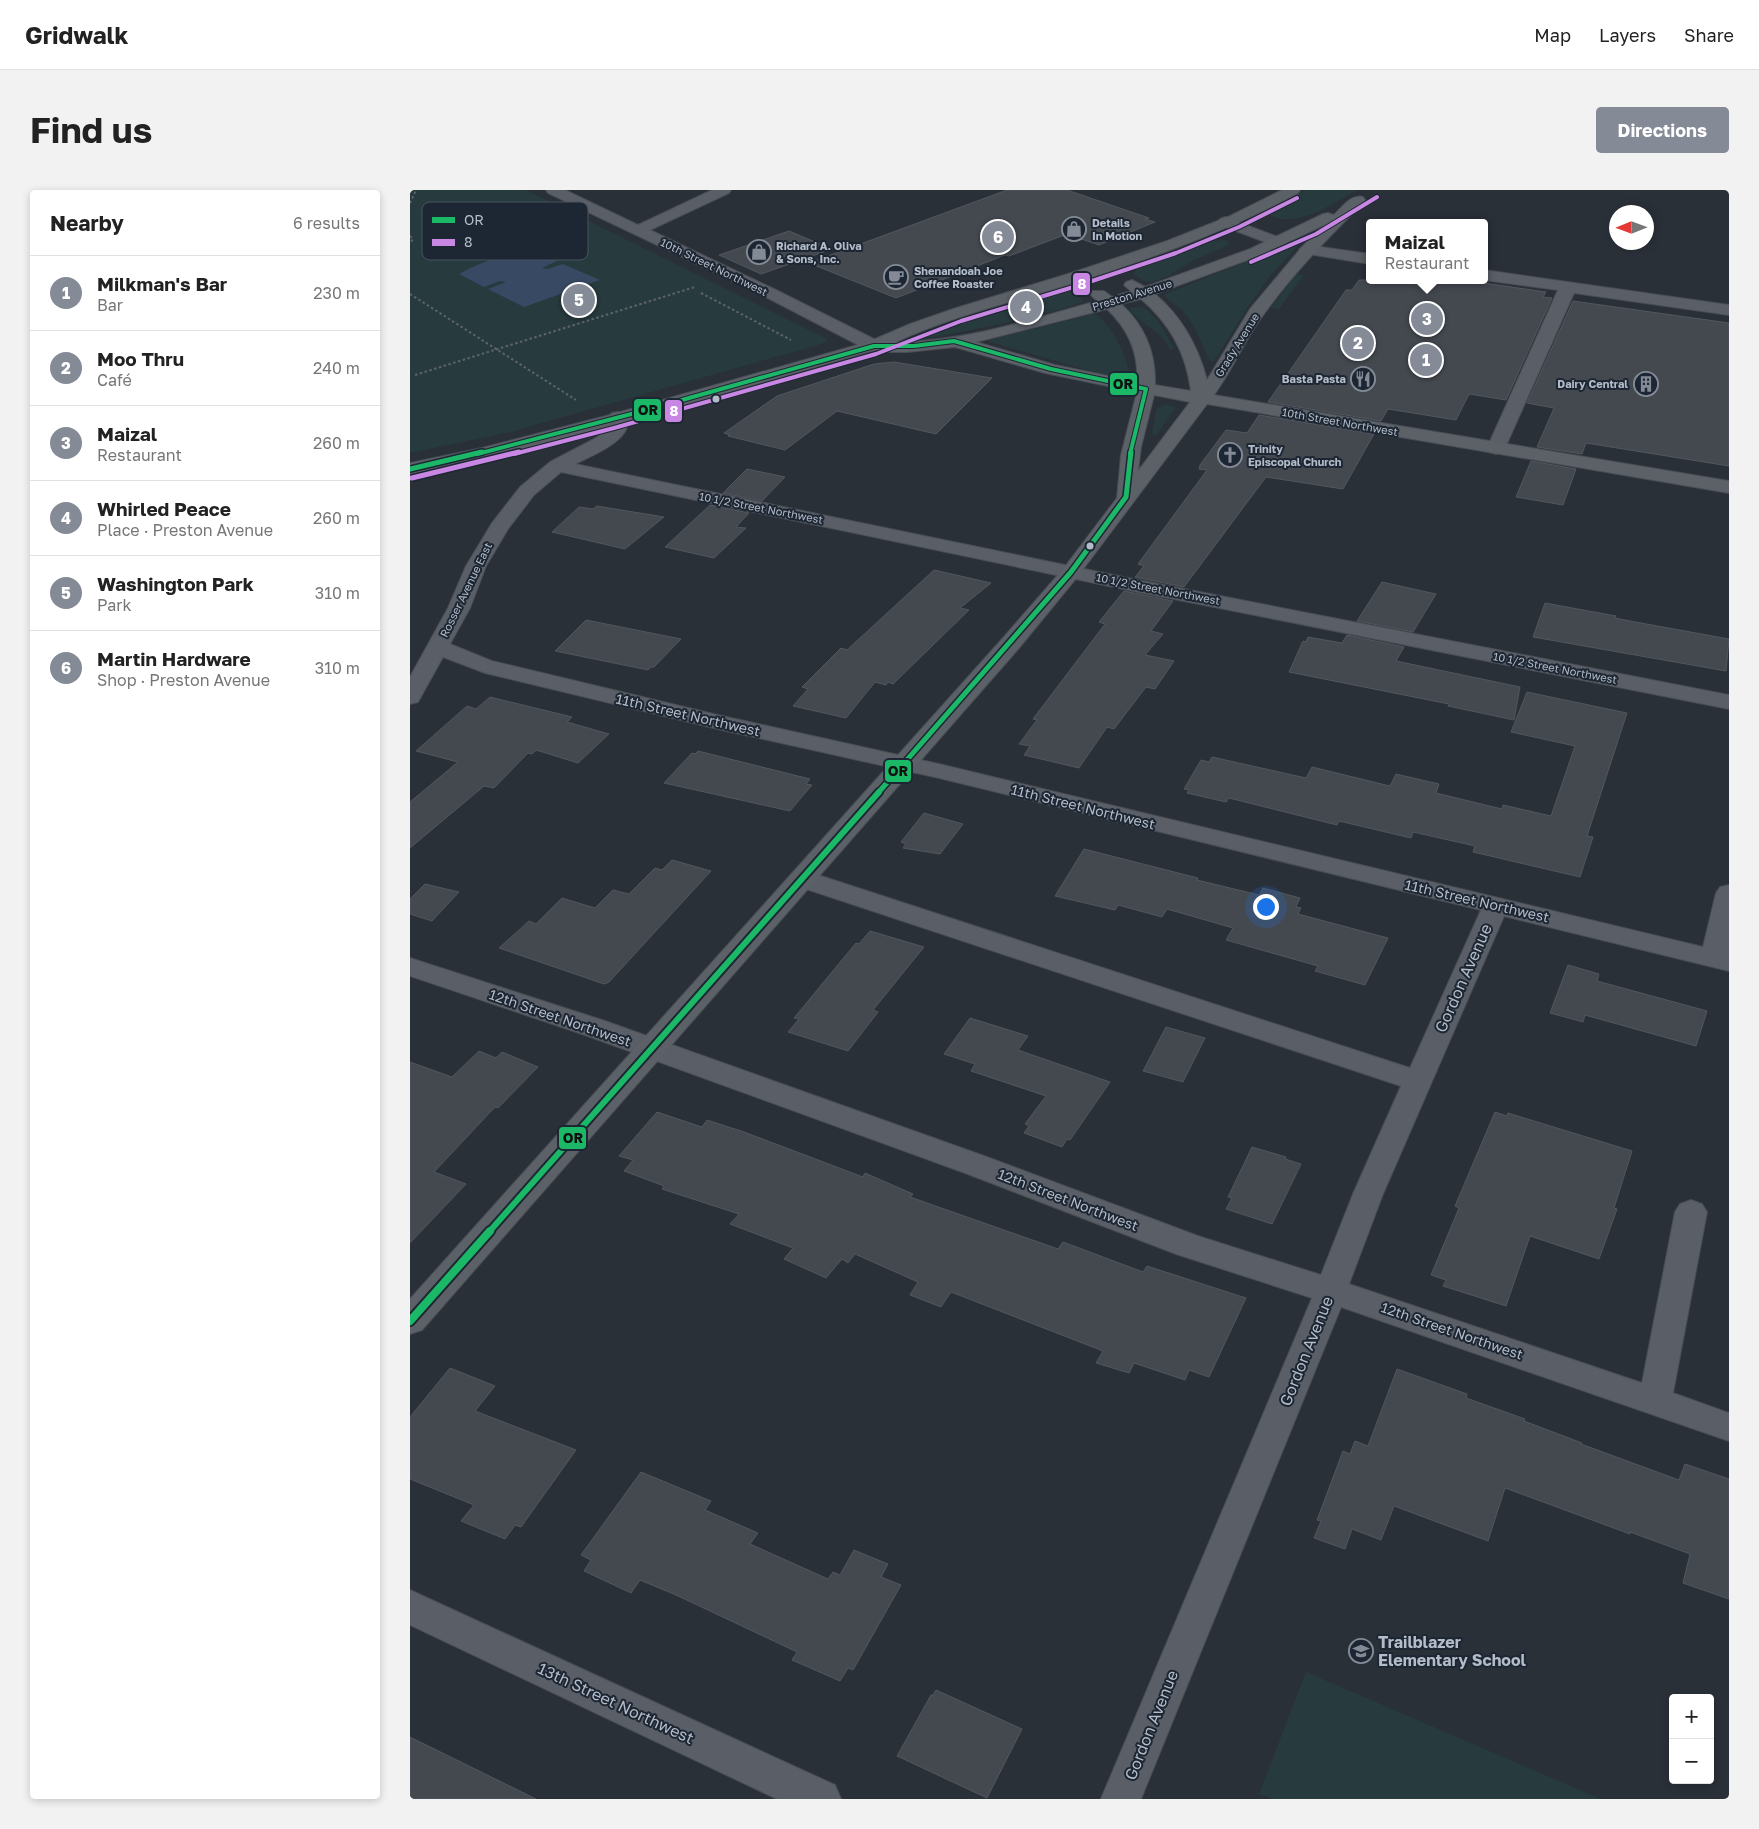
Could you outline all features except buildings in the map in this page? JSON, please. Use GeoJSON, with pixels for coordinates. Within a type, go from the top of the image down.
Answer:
{"type":"FeatureCollection","features":[{"type":"Feature","properties":{"kind":"main road","name":"Preston Avenue"},"geometry":{"type":"LineString","coordinates":[[410,469],[483,454],[678,402],[874,346],[911,329],[987,303],[1102,268],[1225,222],[1293,190]]}},
{"type":"Feature","properties":{"kind":"main road","name":"Preston Avenue"},"geometry":{"type":"LineString","coordinates":[[874,346],[908,346],[954,341],[1045,320],[1144,292],[1278,242],[1306,229],[1372,190]]}},
{"type":"Feature","properties":{"kind":"main road","name":"Grady Avenue"},"geometry":{"type":"LineString","coordinates":[[410,1321],[985,674],[1071,572],[1218,377],[1256,313],[1306,250],[1358,200]]}},
{"type":"Feature","properties":{"kind":"main road"},"geometry":{"type":"LineString","coordinates":[[1102,268],[1144,292],[1158,305],[1182,334],[1195,362],[1201,399]]}},
{"type":"Feature","properties":{"kind":"main road"},"geometry":{"type":"LineString","coordinates":[[1073,277],[1110,302],[1127,319],[1141,341],[1146,363],[1146,389],[1130,455],[1126,497]]}},
{"type":"Feature","properties":{"kind":"main road","name":"10th Street Northwest"},"geometry":{"type":"LineString","coordinates":[[954,341],[1051,369],[1146,389],[1729,487]]}},
{"type":"Feature","properties":{"kind":"street","name":"10th Street Northwest"},"geometry":{"type":"LineString","coordinates":[[554,190],[580,202]]}},
{"type":"Feature","properties":{"kind":"street"},"geometry":{"type":"LineString","coordinates":[[639,230],[724,190]]}},
{"type":"Feature","properties":{"kind":"street","name":"10th Street Northwest"},"geometry":{"type":"LineString","coordinates":[[588,206],[874,346]]}},
{"type":"Feature","properties":{"kind":"street"},"geometry":{"type":"LineString","coordinates":[[1225,222],[1278,242]]}},
{"type":"Feature","properties":{"kind":"street"},"geometry":{"type":"LineString","coordinates":[[1306,250],[1366,258]]}},
{"type":"Feature","properties":{"kind":"street"},"geometry":{"type":"LineString","coordinates":[[1488,276],[1729,310]]}},
{"type":"Feature","properties":{"kind":"street"},"geometry":{"type":"LineString","coordinates":[[1496,448],[1568,288]]}},
{"type":"Feature","properties":{"kind":"street","name":"Rosser Avenue East"},"geometry":{"type":"LineString","coordinates":[[410,697],[459,608],[476,566],[499,527],[527,491],[557,466],[603,442],[618,430],[618,417]]}},
{"type":"Feature","properties":{"kind":"street","name":"10 1/2 Street Northwest"},"geometry":{"type":"LineString","coordinates":[[557,466],[1071,572],[1729,702]]}},
{"type":"Feature","properties":{"kind":"street","name":"11th Street Northwest"},"geometry":{"type":"LineString","coordinates":[[438,647],[485,666],[722,723],[905,764],[1722,960]]}},
{"type":"Feature","properties":{"kind":"street"},"geometry":{"type":"LineString","coordinates":[[803,879],[1418,1081]]}},
{"type":"Feature","properties":{"kind":"street"},"geometry":{"type":"LineString","coordinates":[[1722,960],[1729,893]]}},
{"type":"Feature","properties":{"kind":"street","name":"Gordon Avenue"},"geometry":{"type":"LineString","coordinates":[[1121,1799],[1331,1291],[1368,1194],[1496,905]]}},
{"type":"Feature","properties":{"kind":"street","name":"12th Street Northwest"},"geometry":{"type":"LineString","coordinates":[[410,968],[595,1028],[976,1165],[1187,1245],[1331,1291],[1729,1426]]}},
{"type":"Feature","properties":{"kind":"street"},"geometry":{"type":"LineString","coordinates":[[1655,1401],[1691,1212]]}},
{"type":"Feature","properties":{"kind":"street","name":"13th Street Northwest"},"geometry":{"type":"LineString","coordinates":[[410,1607],[822,1799]]}},
{"type":"Feature","properties":{"kind":"path"},"geometry":{"type":"LineString","coordinates":[[410,203],[416,190]]}},
{"type":"Feature","properties":{"kind":"path"},"geometry":{"type":"LineString","coordinates":[[410,236],[413,238],[410,243]]}},
{"type":"Feature","properties":{"kind":"path"},"geometry":{"type":"LineString","coordinates":[[415,375],[692,288],[794,342]]}},
{"type":"Feature","properties":{"kind":"path"},"geometry":{"type":"LineString","coordinates":[[410,294],[578,401]]}},
{"type":"Feature","properties":{"kind":"green space"},"geometry":{"type":"Polygon","coordinates":[[[410,190],[526,190],[550,202],[422,202],[422,260],[588,260],[588,221],[827,339],[825,343],[510,432],[410,453],[410,190]]]}},
{"type":"Feature","properties":{"kind":"green space"},"geometry":{"type":"Polygon","coordinates":[[[1305,190],[1357,190],[1325,208],[1299,218],[1287,220],[1275,217],[1266,211],[1305,190]]]}},
{"type":"Feature","properties":{"kind":"green space"},"geometry":{"type":"Polygon","coordinates":[[[1302,237],[1305,238],[1269,277],[1214,361],[1210,361],[1191,321],[1165,294],[1302,237]]]}},
{"type":"Feature","properties":{"kind":"green space"},"geometry":{"type":"Polygon","coordinates":[[[1213,241],[1229,241],[1229,245],[1192,261],[1168,276],[1152,282],[1146,282],[1133,274],[1139,267],[1213,241]]]}},
{"type":"Feature","properties":{"kind":"green space"},"geometry":{"type":"Polygon","coordinates":[[[1296,274],[1304,275],[1279,309],[1271,308],[1296,274]]]}},
{"type":"Feature","properties":{"kind":"green space"},"geometry":{"type":"Polygon","coordinates":[[[1059,288],[1068,288],[1084,302],[1045,314],[984,327],[923,339],[913,336],[1059,288]]]}},
{"type":"Feature","properties":{"kind":"green space"},"geometry":{"type":"Polygon","coordinates":[[[1140,307],[1155,318],[1174,349],[1170,349],[1161,336],[1131,312],[1130,308],[1140,307]]]}},
{"type":"Feature","properties":{"kind":"green space"},"geometry":{"type":"Polygon","coordinates":[[[1093,314],[1098,315],[1115,336],[1126,359],[1130,377],[1115,378],[990,342],[989,340],[1093,314]]]}},
{"type":"Feature","properties":{"kind":"green space"},"geometry":{"type":"Polygon","coordinates":[[[1165,405],[1175,407],[1175,409],[1156,435],[1152,435],[1156,411],[1165,405]]]}},
{"type":"Feature","properties":{"kind":"green space"},"geometry":{"type":"Polygon","coordinates":[[[1306,1672],[1601,1799],[1273,1799],[1259,1794],[1306,1672]]]}},
{"type":"Feature","properties":{"kind":"water"},"geometry":{"type":"Polygon","coordinates":[[[491,260],[555,260],[557,261],[542,268],[548,269],[563,264],[600,280],[524,307],[488,289],[506,282],[500,281],[484,287],[459,274],[491,260]]]}},
{"type":"Feature","properties":{"kind":"transit line","name":"8"},"geometry":{"type":"LineString","coordinates":[[1251,262],[1316,234],[1377,197]]}},
{"type":"Feature","properties":{"kind":"transit line","name":"8"},"geometry":{"type":"LineString","coordinates":[[412,478],[614,428],[876,354],[961,321],[1080,285],[1176,253],[1239,227],[1297,198]]}},
{"type":"Feature","properties":{"kind":"transit line","name":"OR"},"geometry":{"type":"LineString","coordinates":[[410,469],[585,427],[874,346],[914,346],[954,341],[1051,369],[1146,389],[1130,455],[1126,497],[1071,572],[985,673],[410,1321]]}},
{"type":"Feature","properties":{"kind":"place","name":"Details In Motion"},"geometry":{"type":"Point","coordinates":[1074,229]}},
{"type":"Feature","properties":{"kind":"place","name":"Martin Hardware"},"geometry":{"type":"Point","coordinates":[998,237]}},
{"type":"Feature","properties":{"kind":"place","name":"Richard A. Oliva & Sons, Inc."},"geometry":{"type":"Point","coordinates":[759,252]}},
{"type":"Feature","properties":{"kind":"place","name":"Shenandoah Joe Coffee Roaster"},"geometry":{"type":"Point","coordinates":[896,277]}},
{"type":"Feature","properties":{"kind":"place","name":"Washington Park"},"geometry":{"type":"Point","coordinates":[579,300]}},
{"type":"Feature","properties":{"kind":"place","name":"Whirled Peace"},"geometry":{"type":"Point","coordinates":[1026,307]}},
{"type":"Feature","properties":{"kind":"place","name":"Maizal"},"geometry":{"type":"Point","coordinates":[1427,319]}},
{"type":"Feature","properties":{"kind":"place","name":"Moo Thru"},"geometry":{"type":"Point","coordinates":[1358,343]}},
{"type":"Feature","properties":{"kind":"place","name":"Milkman's Bar"},"geometry":{"type":"Point","coordinates":[1426,360]}},
{"type":"Feature","properties":{"kind":"place","name":"Basta Pasta"},"geometry":{"type":"Point","coordinates":[1363,379]}},
{"type":"Feature","properties":{"kind":"place","name":"Dairy Central"},"geometry":{"type":"Point","coordinates":[1646,384]}},
{"type":"Feature","properties":{"kind":"place","name":"Trinity Episcopal Church"},"geometry":{"type":"Point","coordinates":[1230,455]}},
{"type":"Feature","properties":{"kind":"place","name":"Trailblazer Elementary School"},"geometry":{"type":"Point","coordinates":[1361,1651]}}]}
